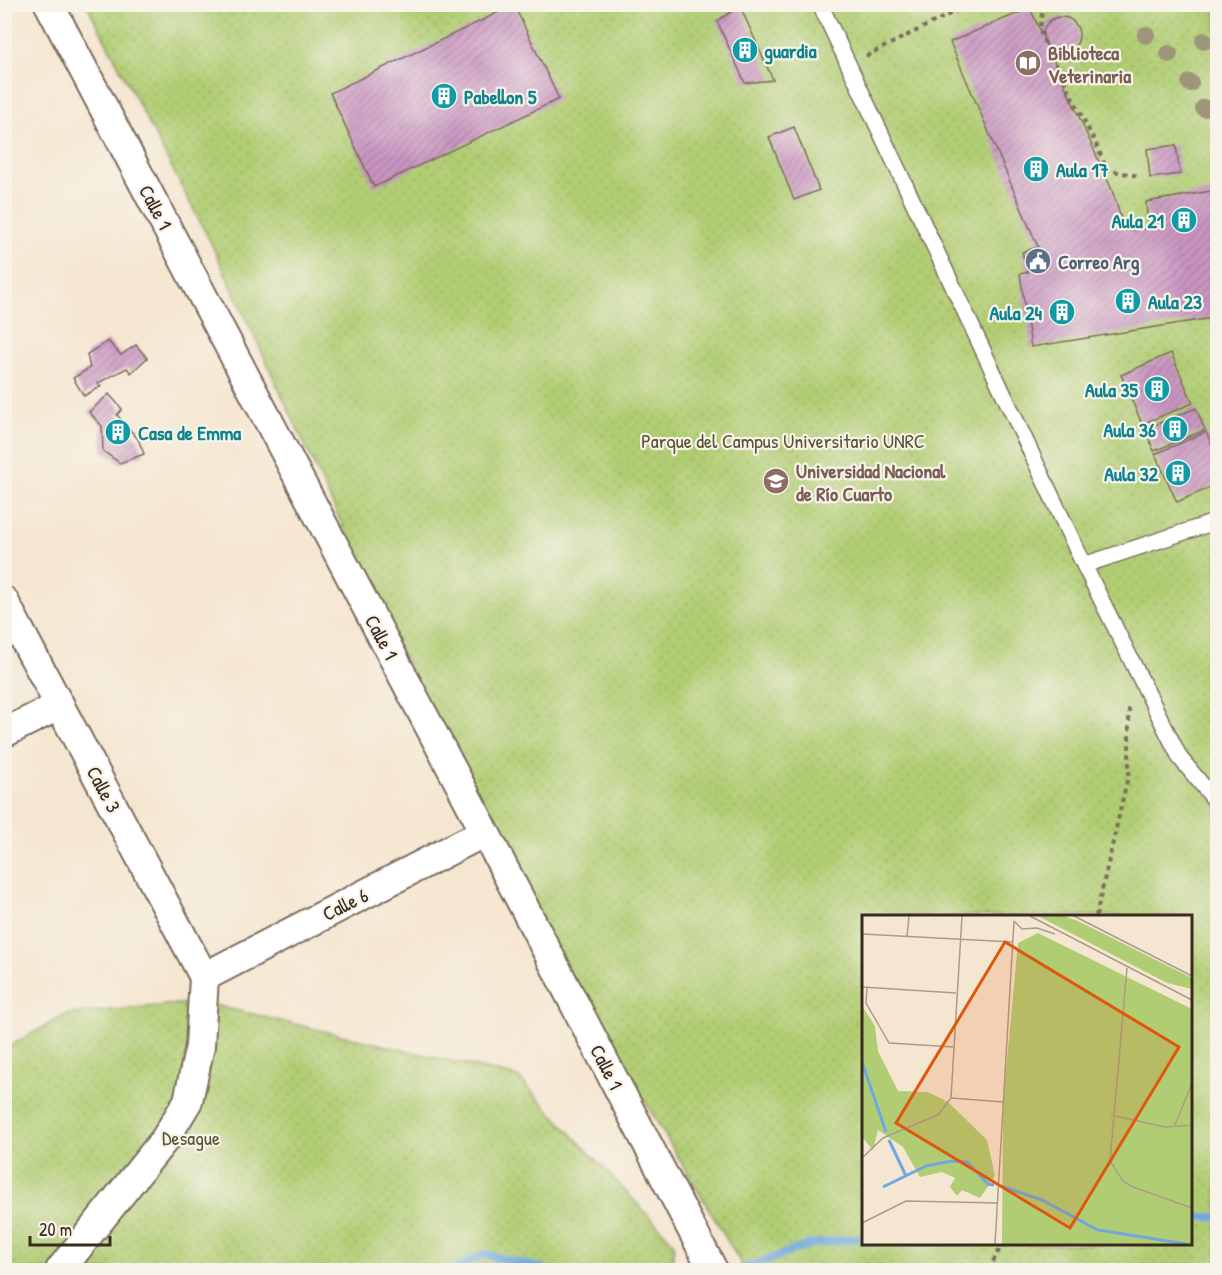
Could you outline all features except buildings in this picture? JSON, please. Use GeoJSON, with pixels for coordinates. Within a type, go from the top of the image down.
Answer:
{"type":"FeatureCollection","features":[{"type":"Feature","properties":{"kind":"street","name":"Calle 1"},"geometry":{"type":"LineString","coordinates":[[49,4],[713,1270]]}},
{"type":"Feature","properties":{"kind":"street","name":"Calle 3"},"geometry":{"type":"LineString","coordinates":[[4,601],[204,977]]}},
{"type":"Feature","properties":{"kind":"street"},"geometry":{"type":"LineString","coordinates":[[4,733],[60,705]]}},
{"type":"Feature","properties":{"kind":"street","name":"Calle 6"},"geometry":{"type":"LineString","coordinates":[[204,977],[485,832]]}},
{"type":"Feature","properties":{"kind":"street"},"geometry":{"type":"LineString","coordinates":[[60,1270],[165,1139],[188,1101],[200,1046],[204,977]]}},
{"type":"Feature","properties":{"kind":"lane"},"geometry":{"type":"LineString","coordinates":[[820,4],[1084,565],[1180,758],[1218,804]]}},
{"type":"Feature","properties":{"kind":"lane"},"geometry":{"type":"LineString","coordinates":[[1084,565],[1218,521]]}},
{"type":"Feature","properties":{"kind":"path"},"geometry":{"type":"LineString","coordinates":[[849,64],[970,4]]}},
{"type":"Feature","properties":{"kind":"path"},"geometry":{"type":"LineString","coordinates":[[1043,4],[1040,29],[1043,39],[1081,112],[1107,170],[1139,176]]}},
{"type":"Feature","properties":{"kind":"path"},"geometry":{"type":"LineString","coordinates":[[1096,915],[1129,772],[1128,700]]}},
{"type":"Feature","properties":{"kind":"path"},"geometry":{"type":"LineString","coordinates":[[989,1270],[1002,1245]]}},
{"type":"Feature","properties":{"kind":"green space","name":"Parque del Campus Universitario UNRC"},"geometry":{"type":"Polygon","coordinates":[[[87,5],[1217,5],[1217,1270],[745,1270],[485,832],[211,243],[87,5]]]}},
{"type":"Feature","properties":{"kind":"green space","name":"Desague"},"geometry":{"type":"Polygon","coordinates":[[[201,1002],[518,1077],[674,1243],[672,1270],[5,1270],[4,1049],[67,1014],[201,1002]]]}},
{"type":"Feature","properties":{"kind":"waterway"},"geometry":{"type":"LineString","coordinates":[[1192,1217],[1218,1217]]}},
{"type":"Feature","properties":{"kind":"waterway"},"geometry":{"type":"LineString","coordinates":[[740,1270],[808,1245],[862,1237]]}},
{"type":"Feature","properties":{"kind":"waterway"},"geometry":{"type":"LineString","coordinates":[[454,1270],[484,1254],[547,1270]]}},
{"type":"Feature","properties":{"kind":"place","name":"guardia"},"geometry":{"type":"Point","coordinates":[745,50]}},
{"type":"Feature","properties":{"kind":"place","name":"Biblioteca Veterinaria"},"geometry":{"type":"Point","coordinates":[1028,63]}},
{"type":"Feature","properties":{"kind":"place","name":"Pabellon 5"},"geometry":{"type":"Point","coordinates":[444,96]}},
{"type":"Feature","properties":{"kind":"place","name":"Aula 17"},"geometry":{"type":"Point","coordinates":[1036,169]}},
{"type":"Feature","properties":{"kind":"place","name":"Aula 21"},"geometry":{"type":"Point","coordinates":[1184,220]}},
{"type":"Feature","properties":{"kind":"place","name":"Correo Arg"},"geometry":{"type":"Point","coordinates":[1038,261]}},
{"type":"Feature","properties":{"kind":"place","name":"Aula 23"},"geometry":{"type":"Point","coordinates":[1128,301]}},
{"type":"Feature","properties":{"kind":"place","name":"Aula 24"},"geometry":{"type":"Point","coordinates":[1062,312]}},
{"type":"Feature","properties":{"kind":"place","name":"Aula 35"},"geometry":{"type":"Point","coordinates":[1157,389]}},
{"type":"Feature","properties":{"kind":"place","name":"Aula 36"},"geometry":{"type":"Point","coordinates":[1175,429]}},
{"type":"Feature","properties":{"kind":"place","name":"Casa de Emma"},"geometry":{"type":"Point","coordinates":[118,432]}},
{"type":"Feature","properties":{"kind":"place","name":"Aula 32"},"geometry":{"type":"Point","coordinates":[1178,473]}},
{"type":"Feature","properties":{"kind":"place","name":"Universidad Nacional de Río Cuarto"},"geometry":{"type":"Point","coordinates":[776,481]}}]}
